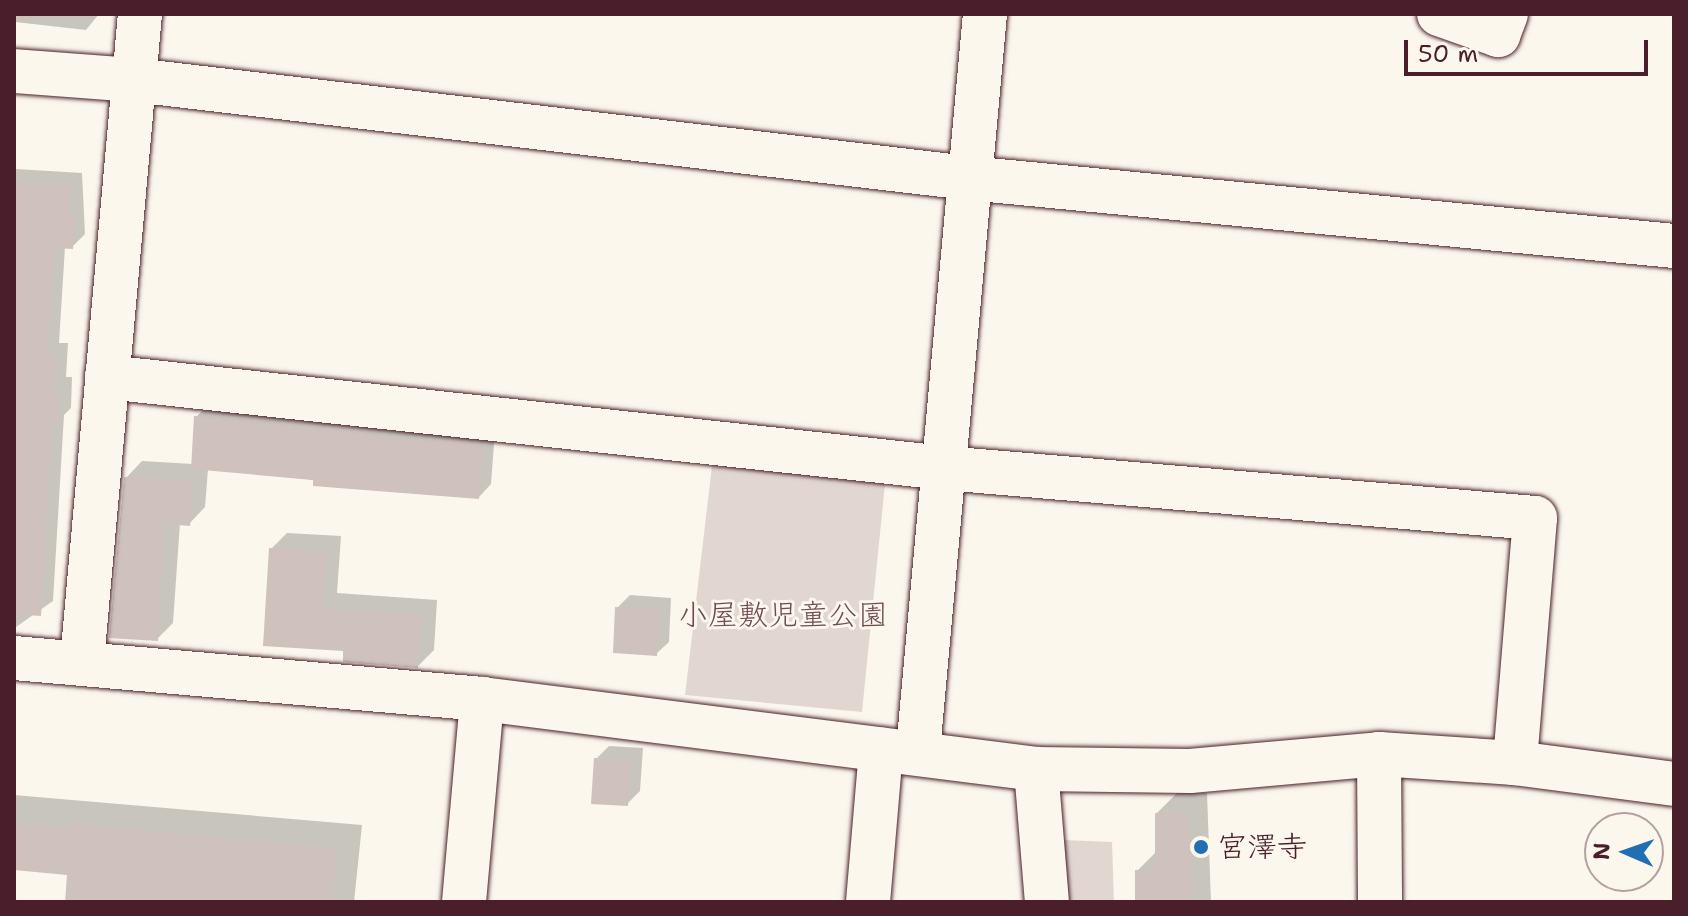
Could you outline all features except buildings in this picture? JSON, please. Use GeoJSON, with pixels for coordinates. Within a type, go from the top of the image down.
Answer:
{"type":"FeatureCollection","features":[{"type":"Feature","properties":{"kind":"street"},"geometry":{"type":"LineString","coordinates":[[82,661],[140,14]]}},
{"type":"Feature","properties":{"kind":"street"},"geometry":{"type":"LineString","coordinates":[[868,902],[899,751],[944,468],[985,14]]}},
{"type":"Feature","properties":{"kind":"street"},"geometry":{"type":"LineString","coordinates":[[1439,14],[1498,35],[1506,14]]}},
{"type":"Feature","properties":{"kind":"street"},"geometry":{"type":"LineString","coordinates":[[14,71],[134,80],[968,178],[1674,246]]}},
{"type":"Feature","properties":{"kind":"street"},"geometry":{"type":"LineString","coordinates":[[107,377],[944,468],[1535,518],[1515,763]]}},
{"type":"Feature","properties":{"kind":"street"},"geometry":{"type":"LineString","coordinates":[[14,658],[82,661],[482,699],[1036,769],[1190,771],[1379,754],[1515,763],[1674,784]]}},
{"type":"Feature","properties":{"kind":"street"},"geometry":{"type":"LineString","coordinates":[[464,902],[482,699]]}},
{"type":"Feature","properties":{"kind":"street"},"geometry":{"type":"LineString","coordinates":[[1379,754],[1380,902]]}},
{"type":"Feature","properties":{"kind":"street"},"geometry":{"type":"LineString","coordinates":[[1036,769],[1047,902]]}},
{"type":"Feature","properties":{"kind":"green space","name":"小屋敷児童公園"},"geometry":{"type":"Polygon","coordinates":[[[713,457],[886,474],[862,712],[685,695],[713,457]]]}},
{"type":"Feature","properties":{"kind":"green space"},"geometry":{"type":"Polygon","coordinates":[[[1063,840],[1112,842],[1114,902],[1066,902],[1063,840]]]}},
{"type":"Feature","properties":{"kind":"place","name":"宮澤寺"},"geometry":{"type":"Point","coordinates":[1201,847]}}]}
